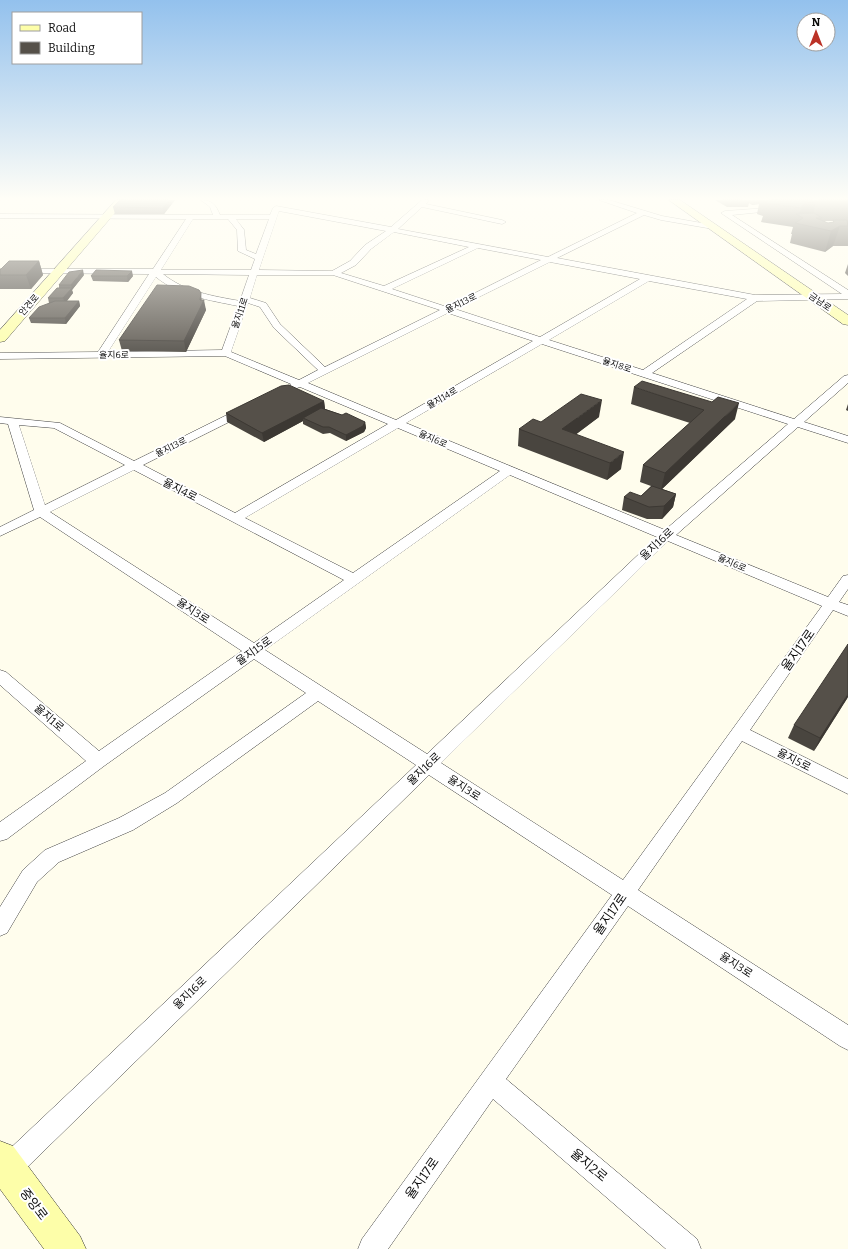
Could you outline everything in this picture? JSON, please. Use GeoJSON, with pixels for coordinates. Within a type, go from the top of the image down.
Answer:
{"type":"FeatureCollection","features":[{"type":"Feature","properties":{"kind":"street","name":"안견로"},"geometry":{"type":"LineString","coordinates":[[0,338],[69,258]]}},
{"type":"Feature","properties":{"kind":"street"},"geometry":{"type":"LineString","coordinates":[[101,355],[164,258]]}},
{"type":"Feature","properties":{"kind":"street","name":"율지11로"},"geometry":{"type":"LineString","coordinates":[[226,353],[259,258]]}},
{"type":"Feature","properties":{"kind":"street"},"geometry":{"type":"LineString","coordinates":[[334,273],[353,263],[357,258]]}},
{"type":"Feature","properties":{"kind":"street"},"geometry":{"type":"LineString","coordinates":[[386,289],[450,258]]}},
{"type":"Feature","properties":{"kind":"street"},"geometry":{"type":"LineString","coordinates":[[545,258],[755,298],[848,295]]}},
{"type":"Feature","properties":{"kind":"street","name":"금남로"},"geometry":{"type":"LineString","coordinates":[[757,258],[848,321]]}},
{"type":"Feature","properties":{"kind":"street"},"geometry":{"type":"LineString","coordinates":[[793,258],[848,295]]}},
{"type":"Feature","properties":{"kind":"street","name":"율지13로"},"geometry":{"type":"LineString","coordinates":[[285,390],[549,259]]}},
{"type":"Feature","properties":{"kind":"street","name":"율지8로"},"geometry":{"type":"LineString","coordinates":[[0,271],[334,273],[848,440]]}},
{"type":"Feature","properties":{"kind":"street"},"geometry":{"type":"LineString","coordinates":[[155,272],[162,278],[187,291],[206,297],[263,305],[277,326],[324,371]]}},
{"type":"Feature","properties":{"kind":"street","name":"율지14로"},"geometry":{"type":"LineString","coordinates":[[235,518],[648,278]]}},
{"type":"Feature","properties":{"kind":"street"},"geometry":{"type":"LineString","coordinates":[[644,374],[755,298]]}},
{"type":"Feature","properties":{"kind":"street","name":"율지6로"},"geometry":{"type":"LineString","coordinates":[[0,356],[226,353],[839,607]]}},
{"type":"Feature","properties":{"kind":"street","name":"율지16로"},"geometry":{"type":"LineString","coordinates":[[2,1168],[428,765],[666,536],[848,378]]}},
{"type":"Feature","properties":{"kind":"street","name":"율지13로"},"geometry":{"type":"LineString","coordinates":[[0,532],[251,407]]}},
{"type":"Feature","properties":{"kind":"street"},"geometry":{"type":"LineString","coordinates":[[6,420],[40,512]]}},
{"type":"Feature","properties":{"kind":"street","name":"율지4로"},"geometry":{"type":"LineString","coordinates":[[6,420],[56,426],[354,580]]}},
{"type":"Feature","properties":{"kind":"street","name":"율지15로"},"geometry":{"type":"LineString","coordinates":[[0,833],[98,761],[509,470]]}},
{"type":"Feature","properties":{"kind":"street","name":"율지3로"},"geometry":{"type":"LineString","coordinates":[[40,512],[848,1038]]}},
{"type":"Feature","properties":{"kind":"street","name":"율지17로"},"geometry":{"type":"LineString","coordinates":[[372,1249],[739,732],[839,607],[848,579]]}},
{"type":"Feature","properties":{"kind":"street","name":"율지1로"},"geometry":{"type":"LineString","coordinates":[[0,676],[98,761]]}},
{"type":"Feature","properties":{"kind":"street"},"geometry":{"type":"LineString","coordinates":[[0,926],[30,876],[52,856],[126,824],[171,798],[318,693]]}},
{"type":"Feature","properties":{"kind":"street","name":"율지5로"},"geometry":{"type":"LineString","coordinates":[[739,732],[848,787]]}},
{"type":"Feature","properties":{"kind":"street","name":"율지2로"},"geometry":{"type":"LineString","coordinates":[[490,1082],[687,1249]]}},
{"type":"Feature","properties":{"kind":"street","name":"중앙로"},"geometry":{"type":"LineString","coordinates":[[2,1168],[67,1249]]}},
{"type":"Feature","properties":{"kind":"building"},"geometry":{"type":"Polygon","coordinates":[[[9,261],[39,261],[26,275],[0,275],[0,270],[9,261]]]}},
{"type":"Feature","properties":{"kind":"building"},"geometry":{"type":"Polygon","coordinates":[[[83,270],[71,285],[59,285],[69,272],[83,270]]]}},
{"type":"Feature","properties":{"kind":"building"},"geometry":{"type":"Polygon","coordinates":[[[96,270],[132,271],[127,276],[91,276],[96,270]]]}},
{"type":"Feature","properties":{"kind":"building"},"geometry":{"type":"Polygon","coordinates":[[[157,285],[189,286],[199,290],[201,293],[200,300],[204,300],[184,341],[119,340],[157,285]]]}},
{"type":"Feature","properties":{"kind":"building"},"geometry":{"type":"Polygon","coordinates":[[[57,288],[72,288],[63,298],[48,298],[57,288]]]}},
{"type":"Feature","properties":{"kind":"building"},"geometry":{"type":"Polygon","coordinates":[[[55,301],[79,301],[65,318],[29,318],[39,307],[55,301]]]}},
{"type":"Feature","properties":{"kind":"building"},"geometry":{"type":"Polygon","coordinates":[[[642,381],[712,402],[718,397],[739,403],[665,473],[643,465],[704,410],[634,387],[642,381]]]}},
{"type":"Feature","properties":{"kind":"building"},"geometry":{"type":"Polygon","coordinates":[[[289,385],[324,401],[262,433],[226,413],[281,386],[289,385]]]}},
{"type":"Feature","properties":{"kind":"building"},"geometry":{"type":"Polygon","coordinates":[[[581,394],[602,400],[562,429],[624,452],[610,463],[519,429],[533,419],[541,422],[581,394]]]}},
{"type":"Feature","properties":{"kind":"building"},"geometry":{"type":"Polygon","coordinates":[[[321,408],[342,415],[346,413],[365,422],[363,426],[346,435],[303,418],[321,408]]]}},
{"type":"Feature","properties":{"kind":"building"},"geometry":{"type":"Polygon","coordinates":[[[652,486],[676,494],[664,506],[649,507],[624,497],[630,492],[641,496],[652,486]]]}},
{"type":"Feature","properties":{"kind":"building"},"geometry":{"type":"Polygon","coordinates":[[[848,644],[848,694],[820,738],[794,725],[848,644]]]}}]}
